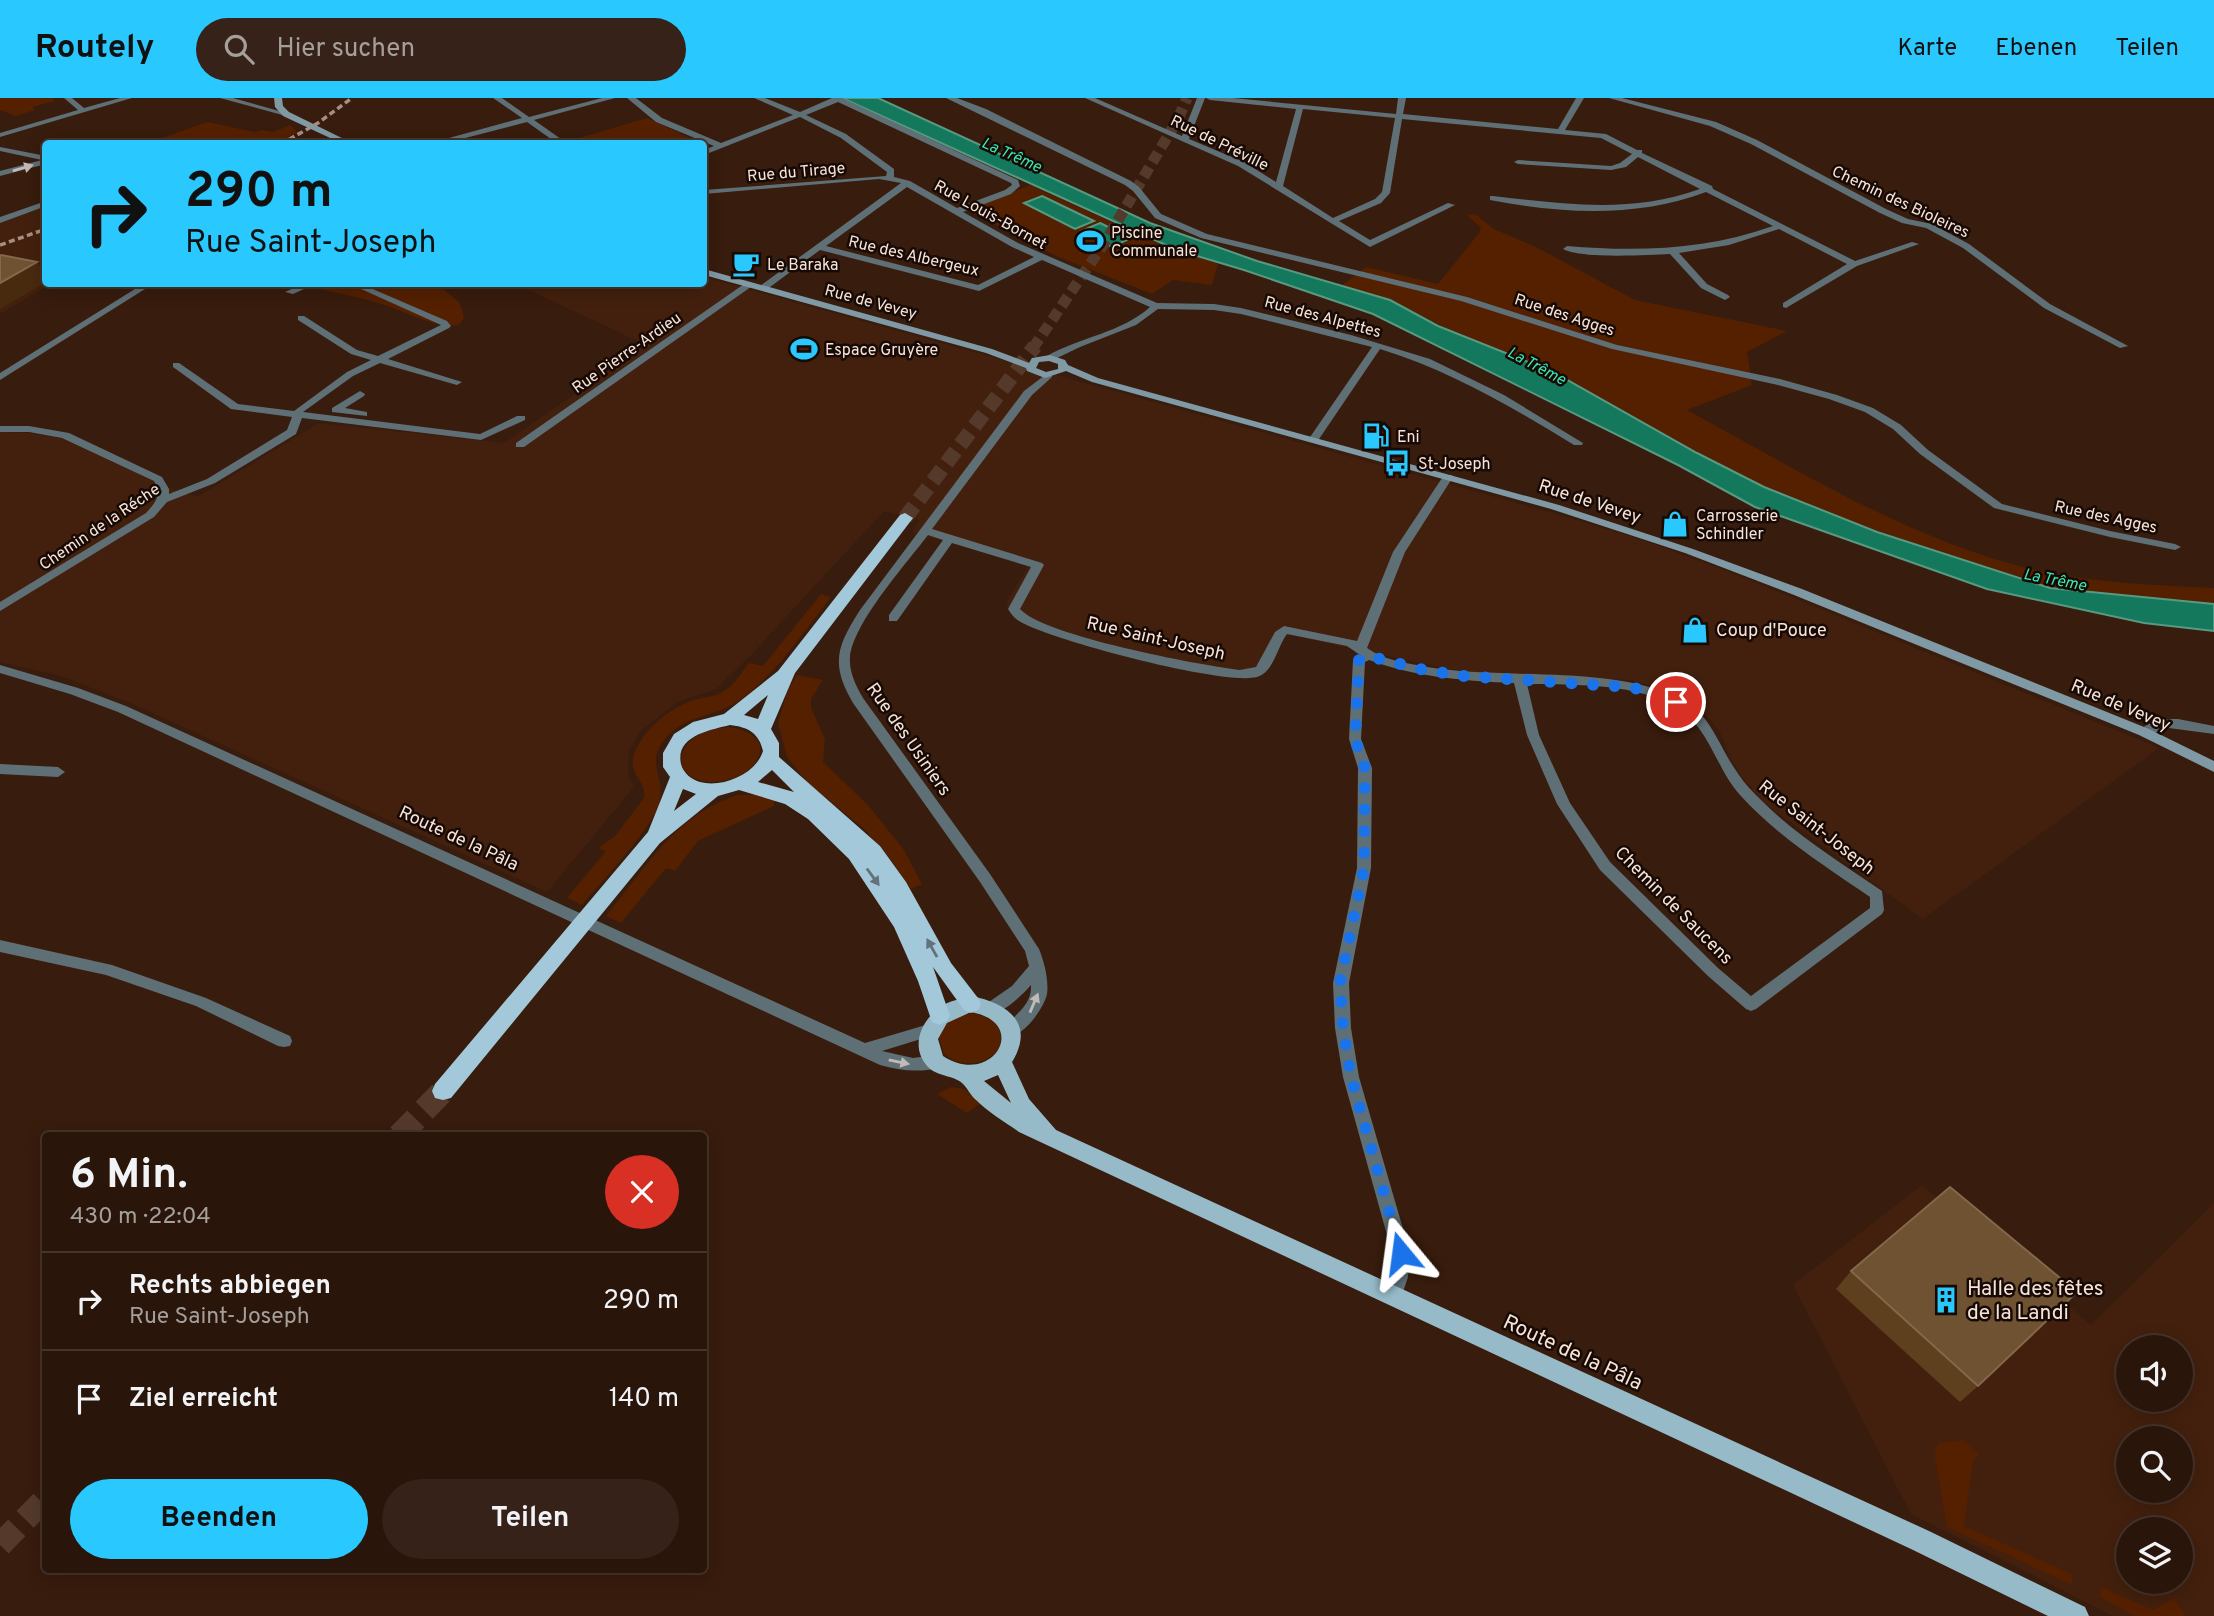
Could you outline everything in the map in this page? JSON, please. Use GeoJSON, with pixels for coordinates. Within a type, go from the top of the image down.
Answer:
{"type":"FeatureCollection","features":[{"type":"Feature","properties":{"kind":"highway"},"geometry":{"type":"LineString","coordinates":[[730,719],[787,671],[905,518]]}},
{"type":"Feature","properties":{"kind":"highway"},"geometry":{"type":"LineString","coordinates":[[762,729],[787,671]]}},
{"type":"Feature","properties":{"kind":"highway"},"geometry":{"type":"LineString","coordinates":[[730,719],[747,721],[762,729],[771,742],[770,758],[758,774],[741,784],[715,789],[692,786],[678,779],[671,768],[670,761],[677,741],[703,724],[730,719]]}},
{"type":"Feature","properties":{"kind":"highway"},"geometry":{"type":"LineString","coordinates":[[770,758],[873,851],[899,887],[944,969],[971,1004]]}},
{"type":"Feature","properties":{"kind":"highway"},"geometry":{"type":"LineString","coordinates":[[653,838],[667,811],[678,779]]}},
{"type":"Feature","properties":{"kind":"highway"},"geometry":{"type":"LineString","coordinates":[[741,784],[777,792],[796,801],[834,831],[856,855],[896,913],[927,976],[934,1023]]}},
{"type":"Feature","properties":{"kind":"highway"},"geometry":{"type":"LineString","coordinates":[[443,1091],[653,838],[715,789]]}},
{"type":"Feature","properties":{"kind":"main road"},"geometry":{"type":"LineString","coordinates":[[278,98],[279,107],[286,114],[341,140]]}},
{"type":"Feature","properties":{"kind":"main road","name":"Rue de Vevey"},"geometry":{"type":"LineString","coordinates":[[707,273],[989,351],[1033,366],[1095,380],[1555,507],[1749,573],[2144,732],[2214,766]]}},
{"type":"Feature","properties":{"kind":"main road","name":"Rue de Vevey"},"geometry":{"type":"LineString","coordinates":[[1033,366],[1050,358],[1062,362],[1056,372]]}},
{"type":"Feature","properties":{"kind":"main road"},"geometry":{"type":"LineString","coordinates":[[971,1004],[991,1008],[1005,1017],[1012,1030],[1012,1045],[1002,1061],[986,1071],[967,1074],[950,1071],[936,1062],[928,1048],[934,1023],[953,1008],[971,1004]]}},
{"type":"Feature","properties":{"kind":"main road","name":"Route de la Pâla"},"geometry":{"type":"LineString","coordinates":[[1002,1061],[1022,1105],[1049,1135]]}},
{"type":"Feature","properties":{"kind":"main road","name":"Route de la Pâla"},"geometry":{"type":"LineString","coordinates":[[967,1074],[982,1093],[1026,1126],[1920,1540],[2076,1616]]}},
{"type":"Feature","properties":{"kind":"street"},"geometry":{"type":"LineString","coordinates":[[68,98],[83,111]]}},
{"type":"Feature","properties":{"kind":"street"},"geometry":{"type":"LineString","coordinates":[[0,135],[128,98]]}},
{"type":"Feature","properties":{"kind":"street"},"geometry":{"type":"LineString","coordinates":[[224,98],[286,114]]}},
{"type":"Feature","properties":{"kind":"street"},"geometry":{"type":"LineString","coordinates":[[497,98],[558,140]]}},
{"type":"Feature","properties":{"kind":"street"},"geometry":{"type":"LineString","coordinates":[[446,140],[611,98]]}},
{"type":"Feature","properties":{"kind":"street"},"geometry":{"type":"LineString","coordinates":[[631,98],[659,120],[706,140]]}},
{"type":"Feature","properties":{"kind":"street"},"geometry":{"type":"LineString","coordinates":[[758,98],[853,139],[891,171],[890,178]]}},
{"type":"Feature","properties":{"kind":"street","name":"Rue des Agges"},"geometry":{"type":"LineString","coordinates":[[950,98],[1128,183],[1136,188],[1158,216],[1204,236],[1464,299],[1615,347],[1780,382],[1833,397],[1869,410],[1897,427],[1924,452],[1998,506],[2175,547]]}},
{"type":"Feature","properties":{"kind":"street","name":"Rue de Préville"},"geometry":{"type":"LineString","coordinates":[[1088,98],[1241,163],[1370,244],[1451,205]]}},
{"type":"Feature","properties":{"kind":"street"},"geometry":{"type":"LineString","coordinates":[[1185,139],[1201,98]]}},
{"type":"Feature","properties":{"kind":"street"},"geometry":{"type":"LineString","coordinates":[[1210,98],[1603,136],[1639,152],[1854,264]]}},
{"type":"Feature","properties":{"kind":"street"},"geometry":{"type":"LineString","coordinates":[[1333,221],[1378,201],[1386,193],[1402,98]]}},
{"type":"Feature","properties":{"kind":"street"},"geometry":{"type":"LineString","coordinates":[[1561,130],[1580,98]]}},
{"type":"Feature","properties":{"kind":"street","name":"Chemin des Bioleires"},"geometry":{"type":"LineString","coordinates":[[1613,98],[1713,124],[1754,142],[1883,211],[1905,221],[1929,226],[1966,246],[2047,306],[2123,346]]}},
{"type":"Feature","properties":{"kind":"street"},"geometry":{"type":"LineString","coordinates":[[707,152],[838,99],[1015,182],[1016,186],[1009,192],[957,212]]}},
{"type":"Feature","properties":{"kind":"street"},"geometry":{"type":"LineString","coordinates":[[1279,186],[1300,107]]}},
{"type":"Feature","properties":{"kind":"street"},"geometry":{"type":"LineString","coordinates":[[707,140],[720,146]]}},
{"type":"Feature","properties":{"kind":"street"},"geometry":{"type":"LineString","coordinates":[[0,149],[42,158]]}},
{"type":"Feature","properties":{"kind":"street"},"geometry":{"type":"LineString","coordinates":[[1518,162],[1611,168],[1623,164],[1639,152]]}},
{"type":"Feature","properties":{"kind":"street"},"geometry":{"type":"LineString","coordinates":[[0,174],[42,160]]}},
{"type":"Feature","properties":{"kind":"street","name":"Rue Louis-Bornet"},"geometry":{"type":"LineString","coordinates":[[890,178],[907,183],[1040,257],[1156,306]]}},
{"type":"Feature","properties":{"kind":"street","name":"Rue du Tirage"},"geometry":{"type":"LineString","coordinates":[[707,192],[890,178]]}},
{"type":"Feature","properties":{"kind":"street"},"geometry":{"type":"LineString","coordinates":[[763,288],[907,183]]}},
{"type":"Feature","properties":{"kind":"street"},"geometry":{"type":"LineString","coordinates":[[1493,198],[1625,210],[1677,202],[1709,188]]}},
{"type":"Feature","properties":{"kind":"street"},"geometry":{"type":"LineString","coordinates":[[0,220],[42,204]]}},
{"type":"Feature","properties":{"kind":"street"},"geometry":{"type":"LineString","coordinates":[[1567,249],[1618,253],[1673,251],[1710,247],[1749,238],[1780,226]]}},
{"type":"Feature","properties":{"kind":"street"},"geometry":{"type":"LineString","coordinates":[[1786,304],[1854,264],[1916,244]]}},
{"type":"Feature","properties":{"kind":"street","name":"Rue des Albergeux"},"geometry":{"type":"LineString","coordinates":[[818,247],[979,288],[1040,257]]}},
{"type":"Feature","properties":{"kind":"street"},"geometry":{"type":"LineString","coordinates":[[1673,251],[1704,286],[1725,297]]}},
{"type":"Feature","properties":{"kind":"street","name":"Rue Pierre-Ardieu"},"geometry":{"type":"LineString","coordinates":[[520,445],[750,284]]}},
{"type":"Feature","properties":{"kind":"street"},"geometry":{"type":"LineString","coordinates":[[0,377],[143,287]]}},
{"type":"Feature","properties":{"kind":"street"},"geometry":{"type":"LineString","coordinates":[[290,292],[302,287]]}},
{"type":"Feature","properties":{"kind":"street","name":"Chemin de la Réche"},"geometry":{"type":"LineString","coordinates":[[0,612],[150,515],[163,500],[211,481],[292,432],[299,410],[350,374],[446,326],[362,287]]}},
{"type":"Feature","properties":{"kind":"street"},"geometry":{"type":"LineString","coordinates":[[1050,358],[1133,323],[1149,314],[1156,306]]}},
{"type":"Feature","properties":{"kind":"street","name":"Rue des Alpettes"},"geometry":{"type":"LineString","coordinates":[[1156,306],[1214,307],[1241,311],[1377,346],[1451,371],[1501,396],[1578,443]]}},
{"type":"Feature","properties":{"kind":"street"},"geometry":{"type":"LineString","coordinates":[[301,318],[354,352],[457,383]]}},
{"type":"Feature","properties":{"kind":"street"},"geometry":{"type":"LineString","coordinates":[[1313,440],[1377,346]]}},
{"type":"Feature","properties":{"kind":"street"},"geometry":{"type":"LineString","coordinates":[[176,365],[235,407],[297,416],[445,429],[496,430],[520,418]]}},
{"type":"Feature","properties":{"kind":"street","name":"Rue des Usiniers"},"geometry":{"type":"LineString","coordinates":[[1028,393],[1033,366]]}},
{"type":"Feature","properties":{"kind":"street","name":"Rue des Usiniers"},"geometry":{"type":"LineString","coordinates":[[1012,1030],[1030,1013],[1039,993],[1036,960],[1032,949],[1017,923],[857,700],[845,677],[843,653],[849,637],[1028,393],[1056,372]]}},
{"type":"Feature","properties":{"kind":"street"},"geometry":{"type":"LineString","coordinates":[[360,394],[336,410],[445,429]]}},
{"type":"Feature","properties":{"kind":"street"},"geometry":{"type":"LineString","coordinates":[[336,420],[345,411]]}},
{"type":"Feature","properties":{"kind":"street"},"geometry":{"type":"LineString","coordinates":[[0,429],[52,432],[80,440],[158,479],[164,489],[163,500]]}},
{"type":"Feature","properties":{"kind":"street"},"geometry":{"type":"LineString","coordinates":[[0,439],[52,432]]}},
{"type":"Feature","properties":{"kind":"street"},"geometry":{"type":"LineString","coordinates":[[1394,1295],[1401,1253],[1351,1077],[1343,1028],[1340,983],[1364,869],[1365,768],[1355,739],[1359,660],[1399,552],[1448,477]]}},
{"type":"Feature","properties":{"kind":"street","name":"Rue Saint-Joseph"},"geometry":{"type":"LineString","coordinates":[[926,531],[1038,565],[1014,609],[1021,618],[1132,652],[1200,669],[1240,675],[1254,674],[1263,667],[1277,636],[1284,630],[1420,669],[1520,681],[1628,687],[1653,692],[1694,714],[1708,729],[1728,770],[1742,790],[1770,816],[1877,895],[1877,910],[1808,962]]}},
{"type":"Feature","properties":{"kind":"street"},"geometry":{"type":"LineString","coordinates":[[893,618],[950,538]]}},
{"type":"Feature","properties":{"kind":"street","name":"Chemin de la Réche"},"geometry":{"type":"LineString","coordinates":[[0,607],[20,597]]}},
{"type":"Feature","properties":{"kind":"street","name":"Route de la Pâla"},"geometry":{"type":"LineString","coordinates":[[0,671],[29,677],[122,709],[886,1060],[913,1065],[936,1062]]}},
{"type":"Feature","properties":{"kind":"street","name":"Chemin de Saucens"},"geometry":{"type":"LineString","coordinates":[[1520,681],[1533,735],[1559,793],[1598,856],[1713,972],[1751,1005],[1808,962]]}},
{"type":"Feature","properties":{"kind":"street"},"geometry":{"type":"LineString","coordinates":[[2144,732],[2154,725],[2166,723],[2214,730]]}},
{"type":"Feature","properties":{"kind":"street"},"geometry":{"type":"LineString","coordinates":[[0,768],[58,772]]}},
{"type":"Feature","properties":{"kind":"street"},"geometry":{"type":"LineString","coordinates":[[0,946],[107,969],[201,1002],[284,1041]]}},
{"type":"Feature","properties":{"kind":"street"},"geometry":{"type":"LineString","coordinates":[[991,1008],[1017,989],[1035,969]]}},
{"type":"Feature","properties":{"kind":"street"},"geometry":{"type":"LineString","coordinates":[[865,1049],[934,1023]]}},
{"type":"Feature","properties":{"kind":"shaded area"},"geometry":{"type":"Polygon","coordinates":[[[0,98],[52,98],[55,101],[32,107],[35,110],[16,116],[0,110],[0,98]]]}},
{"type":"Feature","properties":{"kind":"shaded area"},"geometry":{"type":"Polygon","coordinates":[[[842,98],[878,98],[1150,223],[1257,261],[1390,300],[1438,326],[1553,372],[1697,453],[1764,487],[1877,532],[2050,588],[2214,604],[2214,631],[2144,623],[1987,589],[1755,507],[1678,465],[1373,314],[1177,250],[842,98]]]}},
{"type":"Feature","properties":{"kind":"shaded area"},"geometry":{"type":"Polygon","coordinates":[[[647,118],[690,138],[685,140],[576,139],[647,118]]]}},
{"type":"Feature","properties":{"kind":"shaded area"},"geometry":{"type":"Polygon","coordinates":[[[207,122],[255,132],[273,132],[290,125],[298,132],[282,140],[156,140],[207,122]]]}},
{"type":"Feature","properties":{"kind":"shaded area","name":"Piscine Communale"},"geometry":{"type":"Polygon","coordinates":[[[1030,185],[1133,232],[1218,264],[1212,285],[1173,280],[1152,294],[1056,256],[967,210],[1030,185]]]}},
{"type":"Feature","properties":{"kind":"shaded area"},"geometry":{"type":"Polygon","coordinates":[[[1042,196],[1094,221],[1075,229],[1024,203],[1042,196]]]}},
{"type":"Feature","properties":{"kind":"shaded area"},"geometry":{"type":"Polygon","coordinates":[[[42,203],[42,287],[45,287],[0,314],[0,218],[42,203]]]}},
{"type":"Feature","properties":{"kind":"shaded area"},"geometry":{"type":"Polygon","coordinates":[[[1475,214],[1494,229],[1536,247],[1635,300],[1787,331],[1747,352],[1752,385],[1687,410],[1815,480],[1902,523],[1992,558],[2039,571],[2082,578],[2214,588],[2214,604],[2050,588],[1877,532],[1764,487],[1390,300],[1341,286],[1366,267],[1438,284],[1479,233],[1481,228],[1467,215],[1475,214]]]}},
{"type":"Feature","properties":{"kind":"shaded area"},"geometry":{"type":"Polygon","coordinates":[[[1100,223],[1131,238],[1112,247],[1081,231],[1100,223]]]}},
{"type":"Feature","properties":{"kind":"shaded area"},"geometry":{"type":"Polygon","coordinates":[[[707,278],[1567,517],[1651,543],[1740,576],[2159,748],[1923,919],[1764,803],[1742,777],[1720,732],[1710,719],[1688,702],[1648,685],[1631,680],[1497,676],[1449,669],[1290,635],[1283,636],[1255,675],[1243,678],[1200,671],[1025,623],[1014,617],[1006,603],[1028,566],[912,532],[920,520],[884,511],[751,655],[716,689],[677,702],[641,731],[629,751],[628,774],[634,787],[547,892],[135,705],[61,676],[0,662],[0,432],[80,441],[163,486],[197,497],[319,423],[504,443],[646,345],[522,287],[707,287],[707,278]]]}},
{"type":"Feature","properties":{"kind":"shaded area"},"geometry":{"type":"Polygon","coordinates":[[[307,287],[441,287],[460,303],[464,318],[459,325],[439,324],[339,293],[307,287]]]}},
{"type":"Feature","properties":{"kind":"shaded area"},"geometry":{"type":"Polygon","coordinates":[[[821,594],[831,597],[766,678],[731,706],[682,725],[665,739],[656,756],[661,794],[659,804],[647,827],[582,905],[567,898],[606,851],[598,848],[615,836],[644,798],[633,759],[648,731],[683,704],[724,691],[735,682],[749,663],[763,666],[821,594]]]}},
{"type":"Feature","properties":{"kind":"shaded area"},"geometry":{"type":"Polygon","coordinates":[[[797,675],[823,680],[811,699],[811,708],[825,739],[823,762],[868,805],[904,850],[922,884],[911,889],[885,852],[863,828],[808,783],[787,757],[778,723],[788,689],[797,675]]]}},
{"type":"Feature","properties":{"kind":"shaded area"},"geometry":{"type":"Polygon","coordinates":[[[728,727],[748,733],[758,740],[760,752],[752,767],[735,778],[711,782],[696,779],[686,772],[682,762],[683,751],[691,740],[706,732],[728,727]]]}},
{"type":"Feature","properties":{"kind":"shaded area"},"geometry":{"type":"Polygon","coordinates":[[[739,795],[760,795],[774,799],[774,806],[698,841],[675,871],[666,868],[621,923],[606,916],[680,828],[717,803],[739,795]]]}},
{"type":"Feature","properties":{"kind":"shaded area"},"geometry":{"type":"Polygon","coordinates":[[[974,1013],[993,1020],[1000,1032],[1001,1042],[989,1058],[967,1063],[955,1061],[944,1054],[939,1038],[944,1027],[952,1020],[974,1013]]]}},
{"type":"Feature","properties":{"kind":"shaded area"},"geometry":{"type":"Polygon","coordinates":[[[951,1087],[964,1089],[981,1103],[967,1113],[937,1094],[951,1087]]]}},
{"type":"Feature","properties":{"kind":"shaded area"},"geometry":{"type":"Polygon","coordinates":[[[1922,1185],[2091,1325],[2214,1203],[2214,1616],[2113,1616],[1911,1514],[1793,1285],[1922,1185]]]}},
{"type":"Feature","properties":{"kind":"shaded area"},"geometry":{"type":"Polygon","coordinates":[[[1963,1440],[1979,1454],[1973,1461],[1964,1526],[2072,1574],[2072,1585],[1947,1527],[1934,1452],[1939,1443],[1963,1440]]]}},
{"type":"Feature","properties":{"kind":"shaded area"},"geometry":{"type":"Polygon","coordinates":[[[2101,1587],[2153,1610],[2174,1598],[2185,1616],[2135,1616],[2100,1597],[2101,1587]]]}},
{"type":"Feature","properties":{"kind":"building"},"geometry":{"type":"Polygon","coordinates":[[[1,255],[37,262],[0,283],[1,255]]]}},
{"type":"Feature","properties":{"kind":"building","name":"Halle des fêtes de la Landi"},"geometry":{"type":"Polygon","coordinates":[[[1950,1187],[2077,1292],[1978,1386],[1851,1271],[1950,1187]]]}},
{"type":"Feature","properties":{"kind":"tunnel"},"geometry":{"type":"LineString","coordinates":[[1033,348],[1105,242],[1178,119],[1187,98]]}},
{"type":"Feature","properties":{"kind":"tunnel"},"geometry":{"type":"LineString","coordinates":[[905,518],[1035,346]]}},
{"type":"Feature","properties":{"kind":"tunnel"},"geometry":{"type":"LineString","coordinates":[[403,1132],[443,1091]]}},
{"type":"Feature","properties":{"kind":"tunnel"},"geometry":{"type":"LineString","coordinates":[[0,1545],[42,1502]]}},
{"type":"Feature","properties":{"kind":"railway"},"geometry":{"type":"LineString","coordinates":[[288,140],[318,123],[352,98]]}},
{"type":"Feature","properties":{"kind":"railway"},"geometry":{"type":"LineString","coordinates":[[0,245],[42,230]]}},
{"type":"Feature","properties":{"kind":"place","name":"Piscine Communale"},"geometry":{"type":"Point","coordinates":[1090,241]}},
{"type":"Feature","properties":{"kind":"place","name":"Le Baraka"},"geometry":{"type":"Point","coordinates":[746,264]}},
{"type":"Feature","properties":{"kind":"place","name":"Espace Gruyère"},"geometry":{"type":"Point","coordinates":[804,349]}},
{"type":"Feature","properties":{"kind":"place","name":"Eni"},"geometry":{"type":"Point","coordinates":[1376,436]}},
{"type":"Feature","properties":{"kind":"place","name":"St-Joseph"},"geometry":{"type":"Point","coordinates":[1397,463]}},
{"type":"Feature","properties":{"kind":"place","name":"Carrosserie Schindler"},"geometry":{"type":"Point","coordinates":[1675,524]}},
{"type":"Feature","properties":{"kind":"place","name":"Coup d'Pouce"},"geometry":{"type":"Point","coordinates":[1695,630]}},
{"type":"Feature","properties":{"kind":"place","name":"Halle des fêtes de la Landi"},"geometry":{"type":"Point","coordinates":[1946,1300]}},
{"type":"Feature","properties":{"kind":"route"},"geometry":{"type":"LineString","coordinates":[[1401,1253],[1351,1077],[1343,1028],[1340,983],[1357,914],[1364,869],[1365,768],[1355,739],[1359,660],[1368,656],[1463,676],[1628,687],[1653,692],[1676,702]]}},
{"type":"Feature","properties":{"kind":"water label","name":"La Trême"},"geometry":{"type":"Point","coordinates":[1012,154]}},
{"type":"Feature","properties":{"kind":"water label","name":"La Trême"},"geometry":{"type":"Point","coordinates":[1537,365]}},
{"type":"Feature","properties":{"kind":"water label","name":"La Trême"},"geometry":{"type":"Point","coordinates":[2055,579]}}]}
